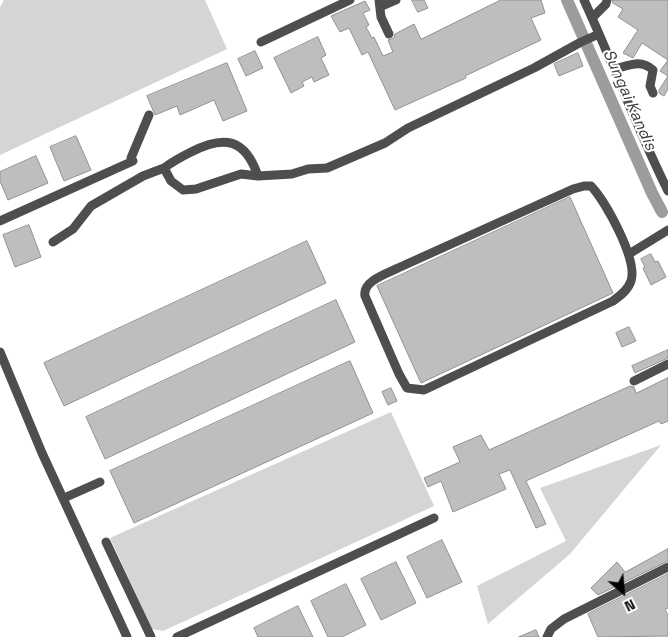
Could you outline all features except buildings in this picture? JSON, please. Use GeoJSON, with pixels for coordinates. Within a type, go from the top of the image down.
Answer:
{"type":"FeatureCollection","features":[{"type":"Feature","properties":{"kind":"street"},"geometry":{"type":"LineString","coordinates":[[261,42],[350,0]]}},
{"type":"Feature","properties":{"kind":"street"},"geometry":{"type":"LineString","coordinates":[[389,34],[381,17],[380,4],[396,0]]}},
{"type":"Feature","properties":{"kind":"street"},"geometry":{"type":"LineString","coordinates":[[584,0],[592,18],[592,37],[615,69],[652,159],[668,190]]}},
{"type":"Feature","properties":{"kind":"street"},"geometry":{"type":"LineString","coordinates":[[592,18],[606,4],[607,0]]}},
{"type":"Feature","properties":{"kind":"street"},"geometry":{"type":"LineString","coordinates":[[164,168],[171,181],[183,190],[196,189],[241,174],[258,176],[292,174],[308,169],[327,168],[385,143],[408,128],[534,68],[592,37]]}},
{"type":"Feature","properties":{"kind":"street"},"geometry":{"type":"LineString","coordinates":[[615,69],[639,63],[645,64],[653,70],[650,86],[653,93]]}},
{"type":"Feature","properties":{"kind":"street"},"geometry":{"type":"LineString","coordinates":[[0,221],[133,161],[131,158],[149,115]]}},
{"type":"Feature","properties":{"kind":"street"},"geometry":{"type":"LineString","coordinates":[[53,242],[73,229],[91,206],[143,176],[164,168],[171,162],[215,141],[234,142],[241,147],[254,164],[258,176]]}},
{"type":"Feature","properties":{"kind":"street"},"geometry":{"type":"LineString","coordinates":[[584,186],[591,186],[605,204],[629,254],[632,268],[631,283],[613,301],[420,391],[407,388],[403,383],[364,291],[371,282],[398,268],[573,189],[584,186]]}},
{"type":"Feature","properties":{"kind":"street"},"geometry":{"type":"LineString","coordinates":[[629,254],[668,230]]}},
{"type":"Feature","properties":{"kind":"street"},"geometry":{"type":"LineString","coordinates":[[0,352],[42,453],[127,637]]}},
{"type":"Feature","properties":{"kind":"street"},"geometry":{"type":"LineString","coordinates":[[634,381],[668,364]]}},
{"type":"Feature","properties":{"kind":"street"},"geometry":{"type":"LineString","coordinates":[[64,498],[100,482]]}},
{"type":"Feature","properties":{"kind":"street"},"geometry":{"type":"LineString","coordinates":[[177,637],[434,518]]}},
{"type":"Feature","properties":{"kind":"street"},"geometry":{"type":"LineString","coordinates":[[106,542],[151,637]]}},
{"type":"Feature","properties":{"kind":"street"},"geometry":{"type":"LineString","coordinates":[[547,637],[554,625],[668,567]]}},
{"type":"Feature","properties":{"kind":"shaded area"},"geometry":{"type":"Polygon","coordinates":[[[4,0],[205,0],[227,49],[0,155],[0,7],[4,0]]]}},
{"type":"Feature","properties":{"kind":"shaded area"},"geometry":{"type":"Polygon","coordinates":[[[391,412],[434,506],[163,631],[152,629],[110,538],[391,412]]]}},
{"type":"Feature","properties":{"kind":"shaded area"},"geometry":{"type":"Polygon","coordinates":[[[661,445],[570,554],[488,624],[477,586],[566,541],[540,488],[661,445]]]}},
{"type":"Feature","properties":{"kind":"waterway","name":"Sungai Kandis"},"geometry":{"type":"LineString","coordinates":[[567,0],[662,212]]}}]}
